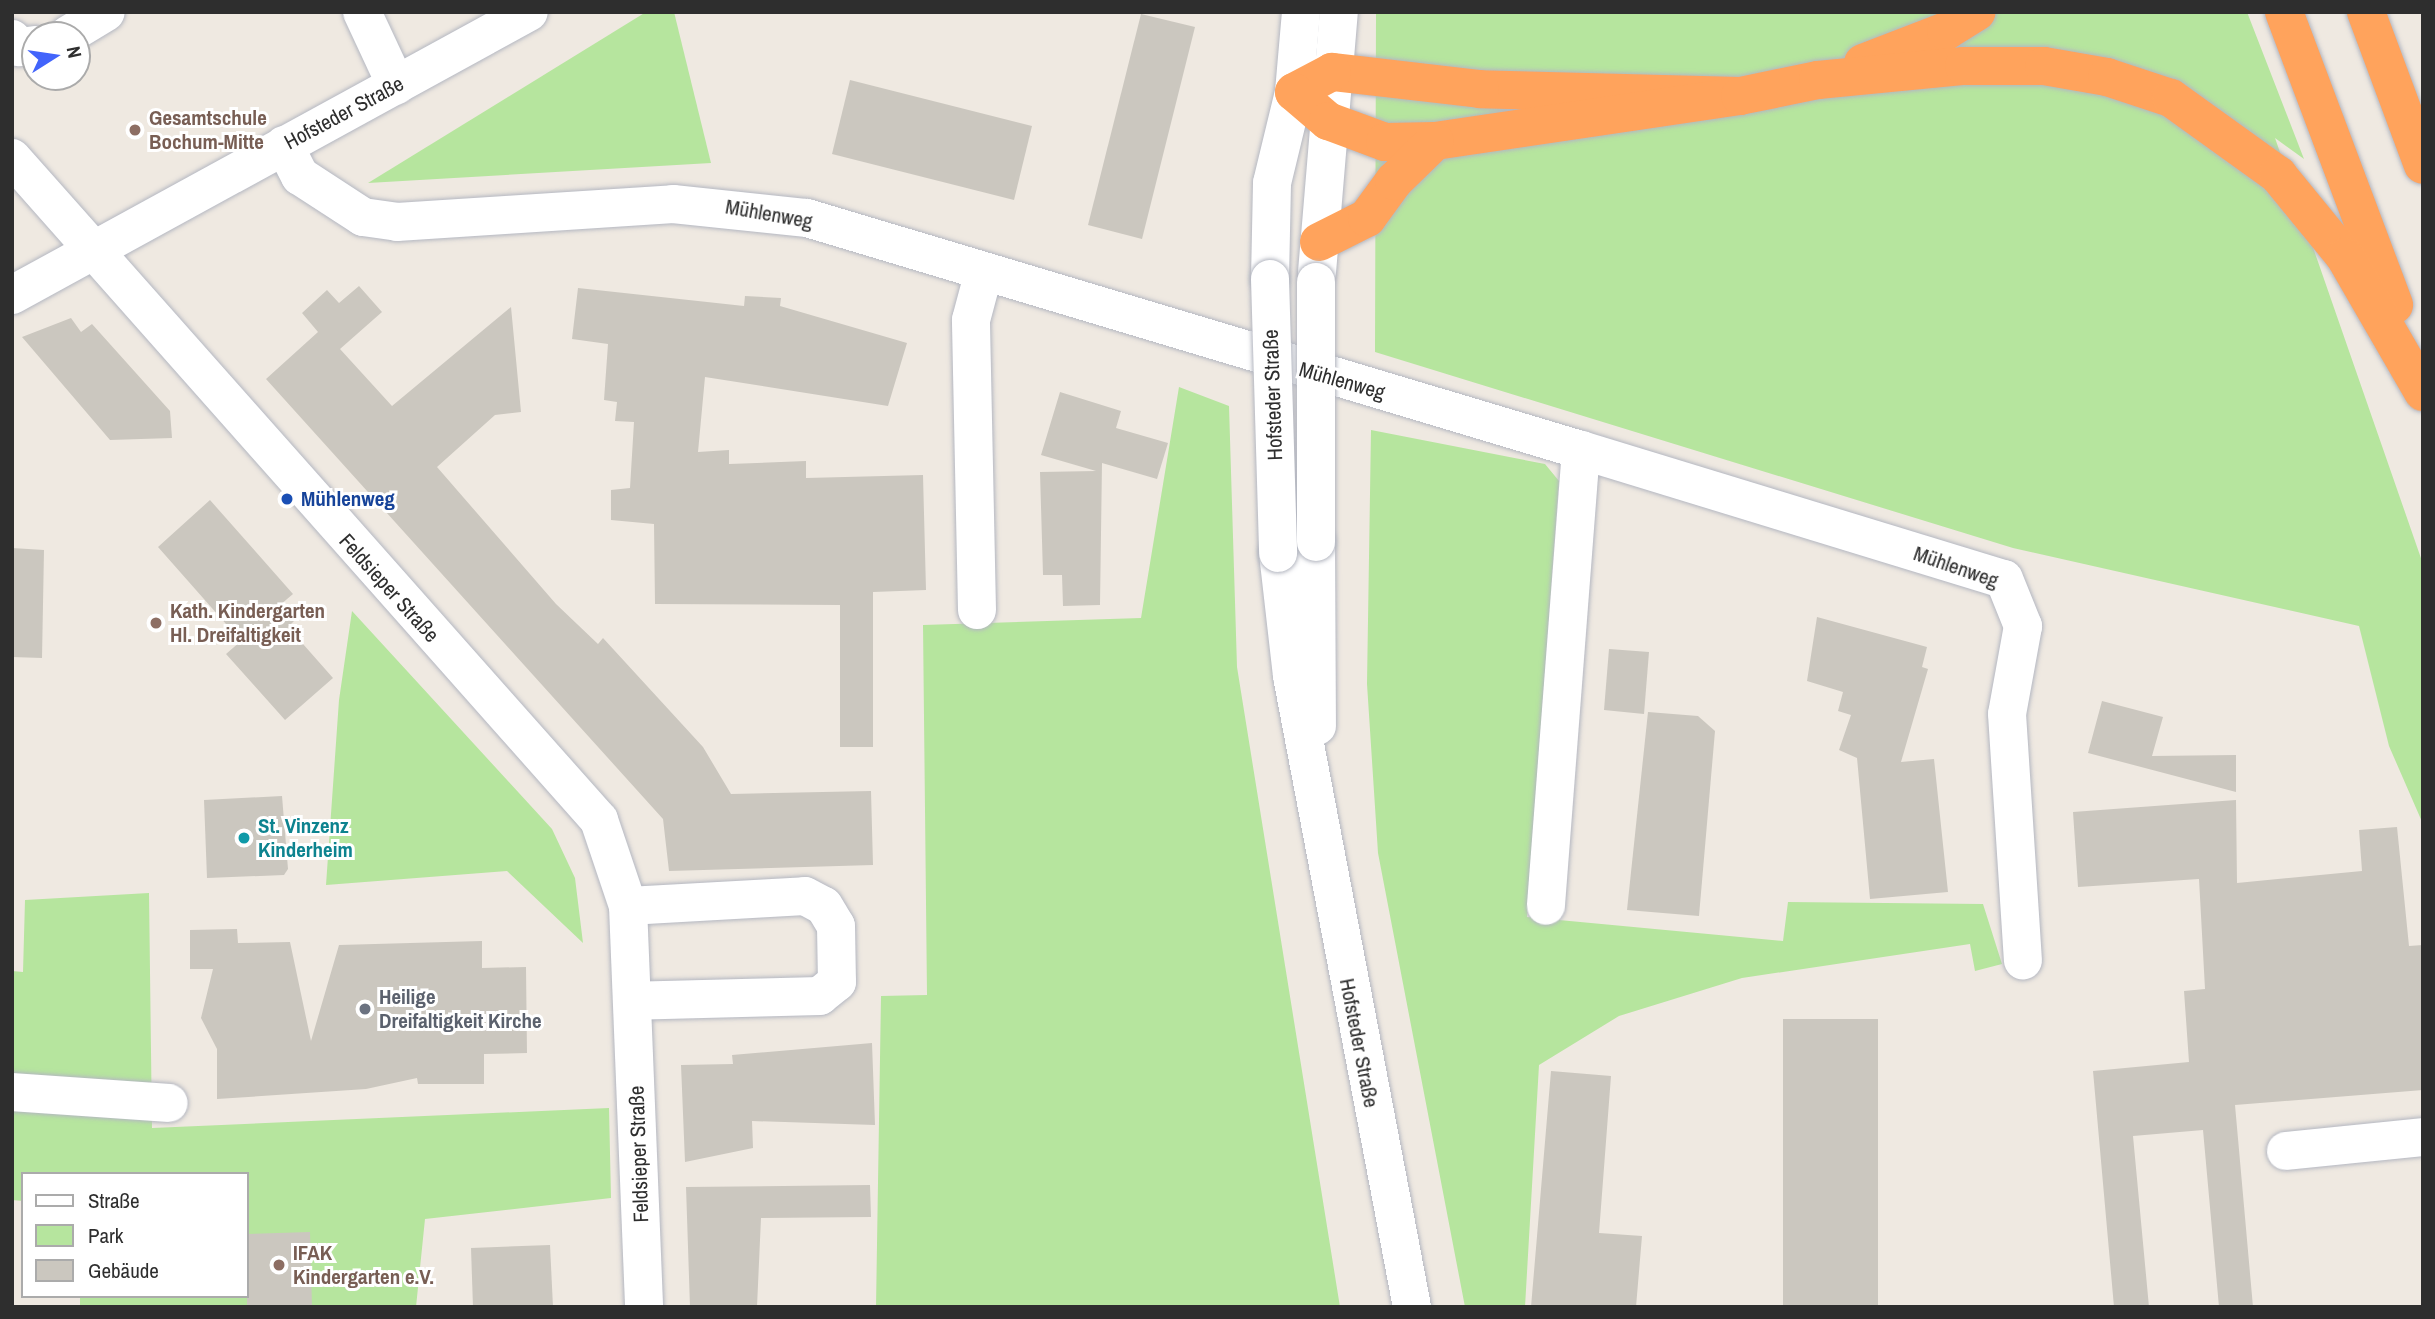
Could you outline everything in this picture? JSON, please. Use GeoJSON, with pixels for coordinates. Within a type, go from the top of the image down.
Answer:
{"type":"FeatureCollection","features":[{"type":"Feature","properties":{"kind":"highway"},"geometry":{"type":"LineString","coordinates":[[1818,80],[1946,31],[1976,12]]}},
{"type":"Feature","properties":{"kind":"highway"},"geometry":{"type":"LineString","coordinates":[[2284,12],[2423,380]]}},
{"type":"Feature","properties":{"kind":"highway"},"geometry":{"type":"LineString","coordinates":[[2366,12],[2423,165]]}},
{"type":"Feature","properties":{"kind":"highway"},"geometry":{"type":"LineString","coordinates":[[1740,96],[1480,89],[1332,72],[1294,92],[1328,121],[1385,142],[1435,141],[1740,96],[1818,80],[1964,66],[2044,66],[2107,77],[2171,98],[2232,137],[2314,213],[2423,392]]}},
{"type":"Feature","properties":{"kind":"highway"},"geometry":{"type":"LineString","coordinates":[[1318,242],[1367,219],[1394,181],[1435,141]]}},
{"type":"Feature","properties":{"kind":"street"},"geometry":{"type":"LineString","coordinates":[[91,21],[106,12]]}},
{"type":"Feature","properties":{"kind":"street"},"geometry":{"type":"LineString","coordinates":[[362,12],[396,85]]}},
{"type":"Feature","properties":{"kind":"street","name":"Hofsteder Straße"},"geometry":{"type":"LineString","coordinates":[[12,295],[93,253],[528,12]]}},
{"type":"Feature","properties":{"kind":"street","name":"Hofsteder Straße"},"geometry":{"type":"LineString","coordinates":[[1301,12],[1294,92],[1272,183],[1270,279],[1278,553],[1292,676],[1315,777],[1354,1018],[1412,1307]]}},
{"type":"Feature","properties":{"kind":"street","name":"Hofsteder Straße"},"geometry":{"type":"LineString","coordinates":[[1315,777],[1316,282],[1339,12]]}},
{"type":"Feature","properties":{"kind":"street","name":"Mühlenweg"},"geometry":{"type":"LineString","coordinates":[[284,145],[300,176],[363,216],[397,222],[720,206],[807,218],[983,275],[1581,450],[2004,579],[2023,626],[2007,714],[2023,960]]}},
{"type":"Feature","properties":{"kind":"street","name":"Feldsieper Straße"},"geometry":{"type":"LineString","coordinates":[[12,158],[93,253],[599,820],[628,906],[635,1001],[644,1307]]}},
{"type":"Feature","properties":{"kind":"street"},"geometry":{"type":"LineString","coordinates":[[977,610],[971,320],[983,275]]}},
{"type":"Feature","properties":{"kind":"street"},"geometry":{"type":"LineString","coordinates":[[1546,906],[1581,450]]}},
{"type":"Feature","properties":{"kind":"street"},"geometry":{"type":"LineString","coordinates":[[628,906],[805,896],[824,906],[836,926],[837,982],[820,996],[635,1001]]}},
{"type":"Feature","properties":{"kind":"street"},"geometry":{"type":"LineString","coordinates":[[12,1092],[169,1103]]}},
{"type":"Feature","properties":{"kind":"street"},"geometry":{"type":"LineString","coordinates":[[2286,1152],[2423,1137]]}},
{"type":"Feature","properties":{"kind":"green space"},"geometry":{"type":"Polygon","coordinates":[[[646,12],[674,12],[711,163],[368,183],[646,12]]]}},
{"type":"Feature","properties":{"kind":"green space"},"geometry":{"type":"Polygon","coordinates":[[[1376,12],[2247,12],[2304,159],[2275,138],[2423,564],[2423,824],[2389,746],[2359,626],[2013,548],[1375,352],[1376,12]]]}},
{"type":"Feature","properties":{"kind":"green space"},"geometry":{"type":"Polygon","coordinates":[[[1179,387],[1229,406],[1237,667],[1340,1307],[876,1307],[881,996],[927,995],[923,625],[1141,618],[1179,387]]]}},
{"type":"Feature","properties":{"kind":"green space"},"geometry":{"type":"Polygon","coordinates":[[[1371,430],[1545,464],[1559,481],[1527,917],[1783,941],[1788,902],[1983,904],[2002,964],[1975,971],[1970,944],[1742,978],[1619,1016],[1539,1065],[1525,1307],[1465,1307],[1378,853],[1367,684],[1371,430]]]}},
{"type":"Feature","properties":{"kind":"green space"},"geometry":{"type":"Polygon","coordinates":[[[352,611],[552,829],[575,878],[583,943],[507,871],[326,885],[339,700],[352,611]]]}},
{"type":"Feature","properties":{"kind":"green space"},"geometry":{"type":"Polygon","coordinates":[[[149,893],[152,1128],[609,1108],[611,1198],[425,1219],[416,1307],[80,1307],[80,1298],[248,1298],[248,1172],[21,1172],[21,1201],[12,1200],[12,971],[23,972],[25,900],[149,893]]]}},
{"type":"Feature","properties":{"kind":"building"},"geometry":{"type":"Polygon","coordinates":[[[1141,14],[1195,27],[1142,239],[1088,225],[1141,14]]]}},
{"type":"Feature","properties":{"kind":"building"},"geometry":{"type":"Polygon","coordinates":[[[850,80],[1032,126],[1014,200],[832,154],[850,80]]]}},
{"type":"Feature","properties":{"kind":"building"},"geometry":{"type":"Polygon","coordinates":[[[359,286],[382,312],[340,349],[392,406],[511,307],[521,412],[495,415],[437,467],[556,604],[598,644],[603,638],[703,747],[731,794],[871,791],[873,865],[669,871],[663,819],[266,379],[318,332],[302,313],[327,290],[339,303],[359,286]]]}},
{"type":"Feature","properties":{"kind":"building"},"geometry":{"type":"Polygon","coordinates":[[[578,288],[744,306],[745,296],[781,298],[780,306],[907,343],[888,406],[705,377],[698,452],[729,450],[729,464],[806,461],[806,478],[923,475],[926,590],[873,592],[873,747],[840,747],[840,605],[655,604],[654,524],[611,520],[611,490],[630,488],[634,422],[615,421],[617,402],[604,400],[608,344],[572,339],[578,288]]]}},
{"type":"Feature","properties":{"kind":"building"},"geometry":{"type":"Polygon","coordinates":[[[71,318],[81,332],[92,324],[170,411],[172,438],[110,440],[22,337],[71,318]]]}},
{"type":"Feature","properties":{"kind":"building"},"geometry":{"type":"Polygon","coordinates":[[[1060,392],[1121,411],[1116,428],[1168,443],[1157,479],[1102,463],[1100,605],[1063,606],[1062,575],[1043,575],[1040,472],[1096,471],[1041,455],[1060,392]]]}},
{"type":"Feature","properties":{"kind":"building"},"geometry":{"type":"Polygon","coordinates":[[[210,500],[293,594],[280,605],[294,621],[288,627],[333,678],[285,720],[226,654],[241,641],[158,547],[210,500]]]}},
{"type":"Feature","properties":{"kind":"building"},"geometry":{"type":"Polygon","coordinates":[[[12,548],[44,550],[42,658],[12,657],[12,548]]]}},
{"type":"Feature","properties":{"kind":"building"},"geometry":{"type":"Polygon","coordinates":[[[1817,617],[1927,647],[1922,667],[1928,669],[1901,762],[1934,759],[1948,892],[1870,899],[1857,758],[1839,750],[1851,715],[1838,711],[1843,692],[1807,681],[1817,617]]]}},
{"type":"Feature","properties":{"kind":"building"},"geometry":{"type":"Polygon","coordinates":[[[1609,649],[1649,652],[1644,714],[1604,710],[1609,649]]]}},
{"type":"Feature","properties":{"kind":"building"},"geometry":{"type":"Polygon","coordinates":[[[2102,701],[2163,717],[2152,756],[2236,755],[2236,792],[2088,753],[2102,701]]]}},
{"type":"Feature","properties":{"kind":"building"},"geometry":{"type":"Polygon","coordinates":[[[1648,712],[1698,716],[1715,731],[1699,916],[1627,910],[1648,712]]]}},
{"type":"Feature","properties":{"kind":"building","name":"St. Vinzenz Kinderheim"},"geometry":{"type":"Polygon","coordinates":[[[282,796],[288,869],[284,875],[207,878],[204,800],[282,796]]]}},
{"type":"Feature","properties":{"kind":"building"},"geometry":{"type":"Polygon","coordinates":[[[2236,800],[2237,883],[2362,871],[2359,830],[2397,827],[2409,946],[2423,945],[2423,1090],[2235,1105],[2253,1307],[2219,1307],[2203,1130],[2133,1136],[2149,1307],[2114,1307],[2093,1071],[2189,1062],[2184,991],[2205,989],[2199,879],[2078,887],[2073,812],[2236,800]]]}},
{"type":"Feature","properties":{"kind":"building","name":"Heilige Dreifaltigkeit Kirche"},"geometry":{"type":"Polygon","coordinates":[[[237,929],[238,943],[290,942],[311,1041],[339,945],[482,941],[482,968],[526,967],[527,1053],[484,1054],[484,1084],[418,1084],[417,1078],[366,1089],[217,1099],[217,1049],[201,1018],[213,969],[190,969],[190,930],[237,929]]]}},
{"type":"Feature","properties":{"kind":"building"},"geometry":{"type":"Polygon","coordinates":[[[1783,1019],[1878,1019],[1878,1307],[1783,1307],[1783,1019]]]}},
{"type":"Feature","properties":{"kind":"building"},"geometry":{"type":"Polygon","coordinates":[[[872,1043],[875,1125],[752,1121],[753,1148],[685,1162],[681,1065],[733,1064],[732,1055],[872,1043]]]}},
{"type":"Feature","properties":{"kind":"building"},"geometry":{"type":"Polygon","coordinates":[[[1551,1071],[1611,1076],[1599,1233],[1642,1236],[1636,1307],[1531,1307],[1551,1071]]]}},
{"type":"Feature","properties":{"kind":"building"},"geometry":{"type":"Polygon","coordinates":[[[870,1185],[871,1217],[761,1218],[757,1307],[690,1307],[686,1187],[870,1185]]]}},
{"type":"Feature","properties":{"kind":"building","name":"IFAK Kindergarten e.V."},"geometry":{"type":"Polygon","coordinates":[[[310,1232],[312,1307],[247,1307],[248,1234],[310,1232]]]}},
{"type":"Feature","properties":{"kind":"building"},"geometry":{"type":"Polygon","coordinates":[[[550,1245],[553,1307],[473,1307],[471,1248],[550,1245]]]}},
{"type":"Feature","properties":{"kind":"place","name":"Gesamtschule Bochum-Mitte"},"geometry":{"type":"Point","coordinates":[135,130]}},
{"type":"Feature","properties":{"kind":"place","name":"Mühlenweg"},"geometry":{"type":"Point","coordinates":[287,499]}},
{"type":"Feature","properties":{"kind":"place","name":"Kath. Kindergarten Hl. Dreifaltigkeit"},"geometry":{"type":"Point","coordinates":[156,623]}},
{"type":"Feature","properties":{"kind":"place","name":"St. Vinzenz Kinderheim"},"geometry":{"type":"Point","coordinates":[244,838]}},
{"type":"Feature","properties":{"kind":"place","name":"Heilige Dreifaltigkeit Kirche"},"geometry":{"type":"Point","coordinates":[365,1009]}},
{"type":"Feature","properties":{"kind":"place","name":"IFAK Kindergarten e.V."},"geometry":{"type":"Point","coordinates":[279,1265]}}]}
